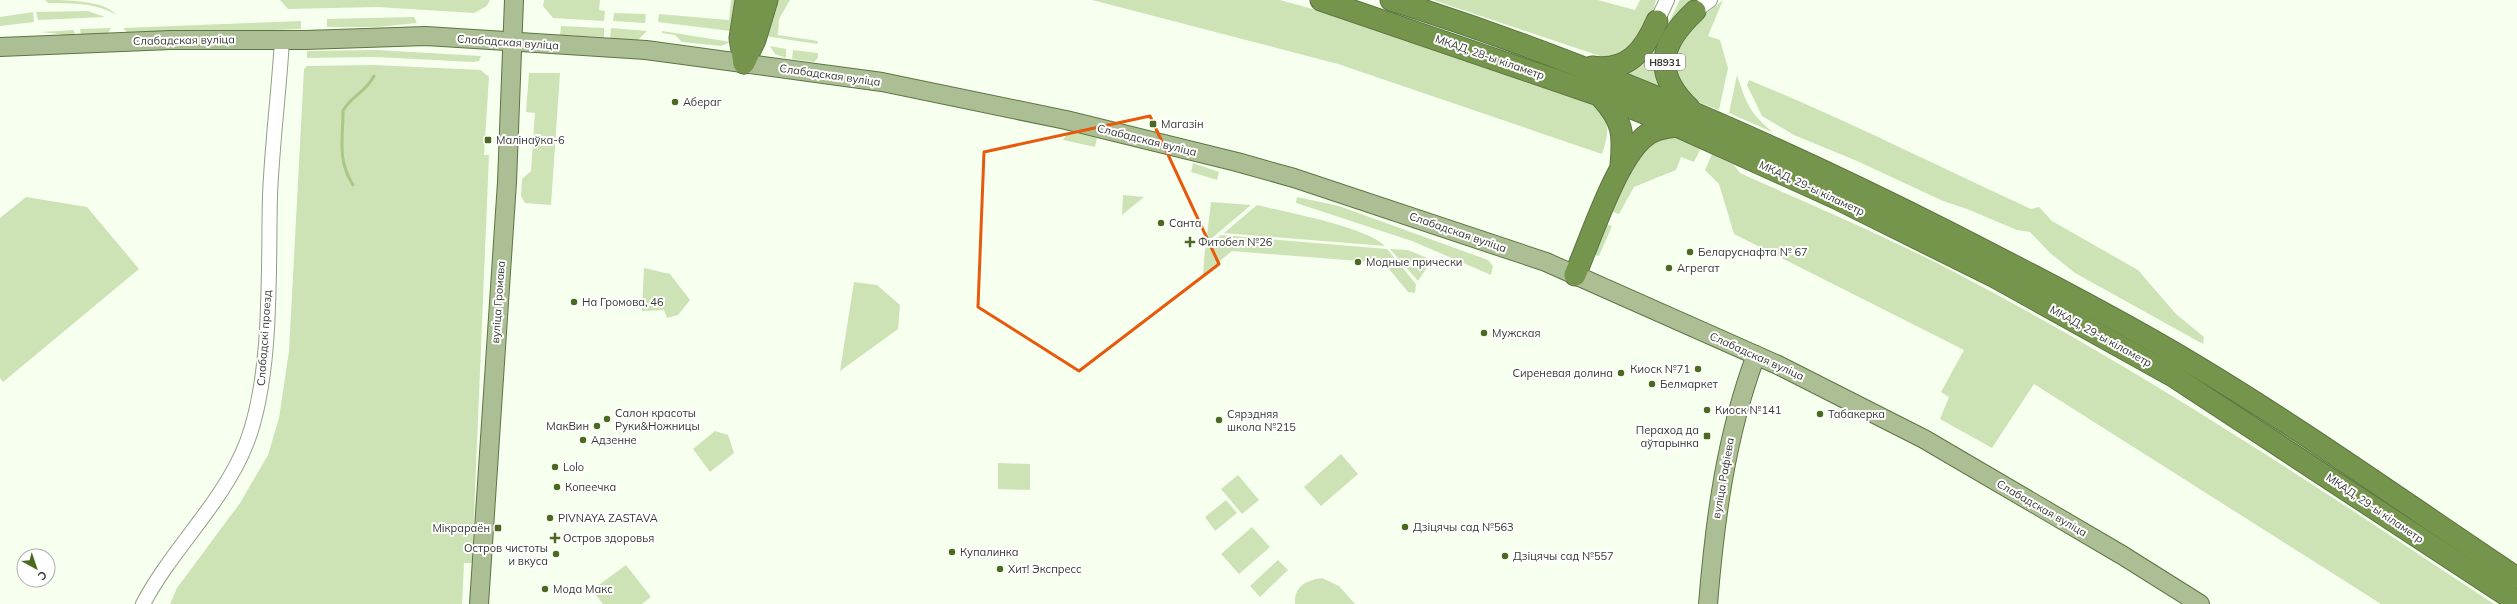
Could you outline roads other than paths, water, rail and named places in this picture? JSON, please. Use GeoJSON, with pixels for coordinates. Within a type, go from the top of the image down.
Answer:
{"type":"FeatureCollection","features":[{"type":"Feature","properties":{"kind":"highway"},"geometry":{"type":"LineString","coordinates":[[744,63],[740,38],[746,0]]}},
{"type":"Feature","properties":{"kind":"highway"},"geometry":{"type":"LineString","coordinates":[[744,63],[755,40],[767,0]]}},
{"type":"Feature","properties":{"kind":"highway","name":"МКАД, 28-ы кіламетр"},"geometry":{"type":"LineString","coordinates":[[1321,0],[1599,95],[1657,118]]}},
{"type":"Feature","properties":{"kind":"highway","name":"МКАД, 28-ы кіламетр"},"geometry":{"type":"LineString","coordinates":[[1391,0],[1584,66],[1664,99]]}},
{"type":"Feature","properties":{"kind":"highway","name":"Н8931"},"geometry":{"type":"LineString","coordinates":[[1694,112],[1676,95],[1669,84],[1665,61],[1673,35],[1702,6]]}},
{"type":"Feature","properties":{"kind":"highway","name":"Н8931"},"geometry":{"type":"LineString","coordinates":[[1584,66],[1611,68],[1632,59],[1647,43],[1656,21]]}},
{"type":"Feature","properties":{"kind":"highway"},"geometry":{"type":"LineString","coordinates":[[1599,95],[1616,115],[1621,128],[1623,142],[1621,165]]}},
{"type":"Feature","properties":{"kind":"highway","name":"МКАД, 29-ы кіламетр"},"geometry":{"type":"LineString","coordinates":[[1664,99],[1848,182],[2006,262],[2181,357],[2332,454],[2517,578]]}},
{"type":"Feature","properties":{"kind":"highway","name":"МКАД, 29-ы кіламетр"},"geometry":{"type":"LineString","coordinates":[[1657,118],[1836,198],[1995,277],[2173,376],[2517,602]]}},
{"type":"Feature","properties":{"kind":"highway"},"geometry":{"type":"LineString","coordinates":[[1575,275],[1621,165],[1643,137],[1664,127],[1677,126]]}},
{"type":"Feature","properties":{"kind":"main road","name":"вуліца Громава"},"geometry":{"type":"LineString","coordinates":[[479,604],[507,182],[514,0]]}},
{"type":"Feature","properties":{"kind":"main road","name":"Слабадская вуліца"},"geometry":{"type":"LineString","coordinates":[[0,47],[171,40],[282,40],[426,36],[646,50],[882,82],[1066,120],[1238,162],[1294,178],[1458,231],[1575,275],[1756,354],[1838,394],[1924,439],[2122,555],[2200,604]]}},
{"type":"Feature","properties":{"kind":"main road","name":"вуліца Рафіева"},"geometry":{"type":"LineString","coordinates":[[1708,604],[1715,528],[1729,442],[1756,354]]}},
{"type":"Feature","properties":{"kind":"street","name":"Н8931"},"geometry":{"type":"LineString","coordinates":[[1656,21],[1667,0]]}},
{"type":"Feature","properties":{"kind":"street","name":"Слабадскі праезд"},"geometry":{"type":"LineString","coordinates":[[143,604],[158,576],[235,471],[248,441],[262,384],[271,190],[282,40]]}},
{"type":"Feature","properties":{"kind":"waterway"},"geometry":{"type":"LineString","coordinates":[[353,185],[348,176],[343,158],[343,111],[349,102],[371,82],[374,76]]}},
{"type":"Feature","properties":{"kind":"place","name":"Абераг"},"geometry":{"type":"Point","coordinates":[675,102]}},
{"type":"Feature","properties":{"kind":"place","name":"Магазін"},"geometry":{"type":"Point","coordinates":[1153,124]}},
{"type":"Feature","properties":{"kind":"place","name":"Малінаўка-6"},"geometry":{"type":"Point","coordinates":[488,140]}},
{"type":"Feature","properties":{"kind":"place","name":"Санта"},"geometry":{"type":"Point","coordinates":[1161,223]}},
{"type":"Feature","properties":{"kind":"place","name":"Фитобел №26"},"geometry":{"type":"Point","coordinates":[1190,242]}},
{"type":"Feature","properties":{"kind":"place","name":"Беларуснафта № 67"},"geometry":{"type":"Point","coordinates":[1690,252]}},
{"type":"Feature","properties":{"kind":"place","name":"Модные прически"},"geometry":{"type":"Point","coordinates":[1358,262]}},
{"type":"Feature","properties":{"kind":"place","name":"Агрегат"},"geometry":{"type":"Point","coordinates":[1669,268]}},
{"type":"Feature","properties":{"kind":"place","name":"На Громова, 46"},"geometry":{"type":"Point","coordinates":[574,302]}},
{"type":"Feature","properties":{"kind":"place","name":"Мужская"},"geometry":{"type":"Point","coordinates":[1484,333]}},
{"type":"Feature","properties":{"kind":"place","name":"Киоск №71"},"geometry":{"type":"Point","coordinates":[1698,369]}},
{"type":"Feature","properties":{"kind":"place","name":"Сиреневая долина"},"geometry":{"type":"Point","coordinates":[1621,373]}},
{"type":"Feature","properties":{"kind":"place","name":"Белмаркет"},"geometry":{"type":"Point","coordinates":[1652,384]}},
{"type":"Feature","properties":{"kind":"place","name":"Киоск №141"},"geometry":{"type":"Point","coordinates":[1707,410]}},
{"type":"Feature","properties":{"kind":"place","name":"Табакерка"},"geometry":{"type":"Point","coordinates":[1820,414]}},
{"type":"Feature","properties":{"kind":"place","name":"Салон красоты Руки&Ножницы"},"geometry":{"type":"Point","coordinates":[607,419]}},
{"type":"Feature","properties":{"kind":"place","name":"Сярэдняя школа №215"},"geometry":{"type":"Point","coordinates":[1219,420]}},
{"type":"Feature","properties":{"kind":"place","name":"МакВин"},"geometry":{"type":"Point","coordinates":[597,426]}},
{"type":"Feature","properties":{"kind":"place","name":"Пераход да аўтарынка"},"geometry":{"type":"Point","coordinates":[1707,436]}},
{"type":"Feature","properties":{"kind":"place","name":"Адзенне"},"geometry":{"type":"Point","coordinates":[583,440]}},
{"type":"Feature","properties":{"kind":"place","name":"Lolo"},"geometry":{"type":"Point","coordinates":[555,467]}},
{"type":"Feature","properties":{"kind":"place","name":"Копеечка"},"geometry":{"type":"Point","coordinates":[557,487]}},
{"type":"Feature","properties":{"kind":"place","name":"PIVNAYA ZASTAVA"},"geometry":{"type":"Point","coordinates":[550,518]}},
{"type":"Feature","properties":{"kind":"place","name":"Дзіцячы сад №563"},"geometry":{"type":"Point","coordinates":[1405,527]}},
{"type":"Feature","properties":{"kind":"place","name":"Мікрараён"},"geometry":{"type":"Point","coordinates":[498,528]}},
{"type":"Feature","properties":{"kind":"place","name":"Остров здоровья"},"geometry":{"type":"Point","coordinates":[555,538]}},
{"type":"Feature","properties":{"kind":"place","name":"Купалинка"},"geometry":{"type":"Point","coordinates":[952,552]}},
{"type":"Feature","properties":{"kind":"place","name":"Остров чистоты и вкуса"},"geometry":{"type":"Point","coordinates":[556,554]}},
{"type":"Feature","properties":{"kind":"place","name":"Дзіцячы сад №557"},"geometry":{"type":"Point","coordinates":[1505,556]}},
{"type":"Feature","properties":{"kind":"place","name":"Хит! Экспресс"},"geometry":{"type":"Point","coordinates":[1000,569]}},
{"type":"Feature","properties":{"kind":"place","name":"Мода Макс"},"geometry":{"type":"Point","coordinates":[545,589]}}]}
